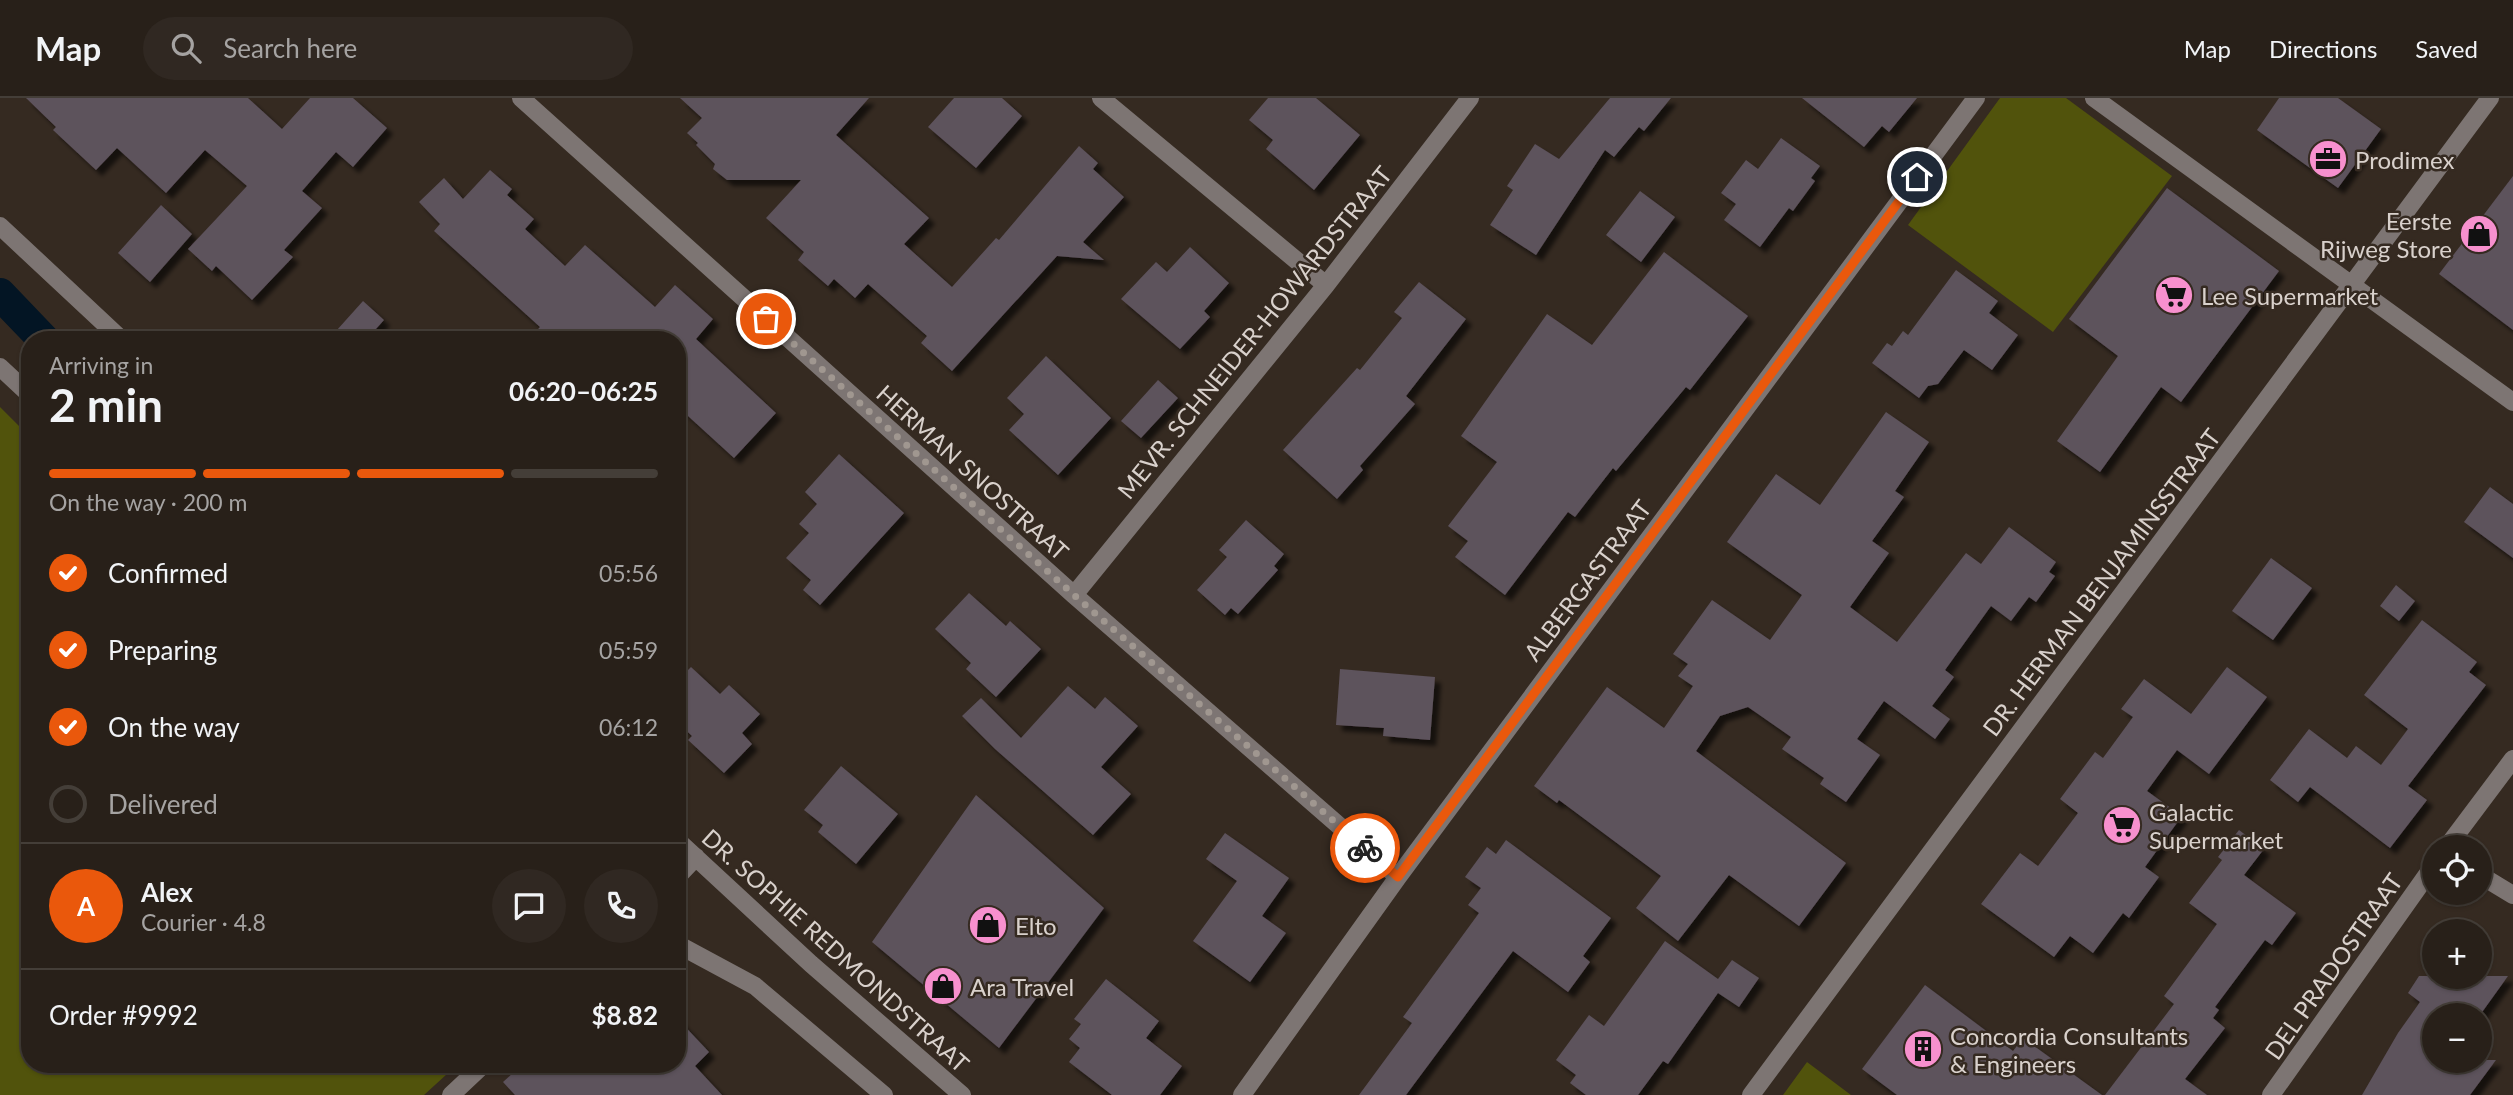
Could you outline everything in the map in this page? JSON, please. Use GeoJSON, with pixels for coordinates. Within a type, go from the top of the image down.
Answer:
{"type":"FeatureCollection","features":[{"type":"Feature","properties":{"kind":"street","name":"HERMAN SNOSTRAAT"},"geometry":{"type":"LineString","coordinates":[[521,98],[1074,595],[1398,877]]}},
{"type":"Feature","properties":{"kind":"street"},"geometry":{"type":"LineString","coordinates":[[1101,98],[1326,285]]}},
{"type":"Feature","properties":{"kind":"street","name":"MEVR. SCHNEIDER-HOWARDSTRAAT"},"geometry":{"type":"LineString","coordinates":[[1074,595],[1326,285],[1470,98]]}},
{"type":"Feature","properties":{"kind":"street","name":"ALBERGASTRAAT"},"geometry":{"type":"LineString","coordinates":[[1242,1095],[1398,877],[1976,98]]}},
{"type":"Feature","properties":{"kind":"street"},"geometry":{"type":"LineString","coordinates":[[2094,98],[2513,402]]}},
{"type":"Feature","properties":{"kind":"street","name":"DR. HERMAN BENJAMINSSTRAAT"},"geometry":{"type":"LineString","coordinates":[[1751,1095],[2490,98]]}},
{"type":"Feature","properties":{"kind":"street"},"geometry":{"type":"LineString","coordinates":[[0,226],[112,331]]}},
{"type":"Feature","properties":{"kind":"street"},"geometry":{"type":"LineString","coordinates":[[0,367],[21,387]]}},
{"type":"Feature","properties":{"kind":"street"},"geometry":{"type":"LineString","coordinates":[[2456,835],[2513,759]]}},
{"type":"Feature","properties":{"kind":"street","name":"DR. SOPHIE REDMONDSTRAAT"},"geometry":{"type":"LineString","coordinates":[[686,849],[811,964],[962,1095]]}},
{"type":"Feature","properties":{"kind":"street"},"geometry":{"type":"LineString","coordinates":[[686,867],[695,857]]}},
{"type":"Feature","properties":{"kind":"street","name":"DEL PRADOSTRAAT"},"geometry":{"type":"LineString","coordinates":[[2271,1095],[2422,881]]}},
{"type":"Feature","properties":{"kind":"street"},"geometry":{"type":"LineString","coordinates":[[2492,882],[2513,895]]}},
{"type":"Feature","properties":{"kind":"street"},"geometry":{"type":"LineString","coordinates":[[686,949],[755,986],[884,1095]]}},
{"type":"Feature","properties":{"kind":"street"},"geometry":{"type":"LineString","coordinates":[[451,1095],[474,1073]]}},
{"type":"Feature","properties":{"kind":"shaded area"},"geometry":{"type":"Polygon","coordinates":[[[2000,98],[2066,98],[2172,176],[2053,332],[1908,225],[2000,98]]]}},
{"type":"Feature","properties":{"kind":"shaded area"},"geometry":{"type":"Polygon","coordinates":[[[0,407],[21,428],[21,1073],[448,1073],[424,1095],[0,1095],[0,407]]]}},
{"type":"Feature","properties":{"kind":"shaded area"},"geometry":{"type":"Polygon","coordinates":[[[1807,1062],[1851,1095],[1783,1095],[1807,1062]]]}},
{"type":"Feature","properties":{"kind":"building"},"geometry":{"type":"Polygon","coordinates":[[[26,98],[248,98],[282,129],[310,98],[353,98],[387,128],[353,167],[336,152],[302,191],[322,208],[284,250],[293,257],[252,300],[216,266],[212,271],[188,249],[247,186],[205,150],[166,193],[117,148],[96,170],[53,130],[56,127],[26,98]]]}},
{"type":"Feature","properties":{"kind":"building"},"geometry":{"type":"Polygon","coordinates":[[[680,98],[869,98],[836,135],[929,218],[904,244],[952,287],[996,238],[999,240],[1079,146],[1098,163],[1093,169],[1124,197],[1083,242],[1104,260],[1057,256],[952,371],[921,343],[927,336],[868,284],[855,298],[834,279],[828,286],[798,260],[804,252],[766,218],[801,180],[727,180],[713,169],[715,164],[687,133],[702,118],[680,98]]]}},
{"type":"Feature","properties":{"kind":"building"},"geometry":{"type":"Polygon","coordinates":[[[954,98],[1002,98],[1022,116],[976,168],[928,127],[954,98]]]}},
{"type":"Feature","properties":{"kind":"building"},"geometry":{"type":"Polygon","coordinates":[[[1268,98],[1316,98],[1360,135],[1314,190],[1266,149],[1273,140],[1249,120],[1268,98]]]}},
{"type":"Feature","properties":{"kind":"building"},"geometry":{"type":"Polygon","coordinates":[[[1610,98],[1671,98],[1644,131],[1639,127],[1614,157],[1605,150],[1536,255],[1490,225],[1513,190],[1507,186],[1535,144],[1559,159],[1610,98]]]}},
{"type":"Feature","properties":{"kind":"building"},"geometry":{"type":"Polygon","coordinates":[[[1802,98],[1917,98],[1889,132],[1882,126],[1864,147],[1802,98]]]}},
{"type":"Feature","properties":{"kind":"building","name":"Prodimex"},"geometry":{"type":"Polygon","coordinates":[[[2279,98],[2338,98],[2381,129],[2338,188],[2257,130],[2279,98]]]}},
{"type":"Feature","properties":{"kind":"building"},"geometry":{"type":"Polygon","coordinates":[[[1781,138],[1820,166],[1811,178],[1815,181],[1793,211],[1789,208],[1760,247],[1724,220],[1736,204],[1721,193],[1746,160],[1758,169],[1781,138]]]}},
{"type":"Feature","properties":{"kind":"building"},"geometry":{"type":"Polygon","coordinates":[[[490,170],[512,189],[507,195],[534,219],[525,229],[565,266],[585,245],[655,307],[675,285],[713,319],[696,339],[776,413],[734,458],[686,414],[686,331],[536,331],[540,327],[434,231],[440,224],[419,202],[444,178],[463,199],[490,170]]]}},
{"type":"Feature","properties":{"kind":"building"},"geometry":{"type":"Polygon","coordinates":[[[2513,176],[2513,330],[2439,274],[2513,176]]]}},
{"type":"Feature","properties":{"kind":"building","name":"Lee Supermarket"},"geometry":{"type":"Polygon","coordinates":[[[2167,188],[2279,271],[2181,402],[2161,387],[2100,472],[2057,441],[2118,356],[2069,319],[2167,188]]]}},
{"type":"Feature","properties":{"kind":"building"},"geometry":{"type":"Polygon","coordinates":[[[1640,191],[1675,217],[1641,262],[1606,235],[1640,191]]]}},
{"type":"Feature","properties":{"kind":"building"},"geometry":{"type":"Polygon","coordinates":[[[161,205],[192,234],[150,282],[118,253],[161,205]]]}},
{"type":"Feature","properties":{"kind":"building"},"geometry":{"type":"Polygon","coordinates":[[[1190,247],[1229,283],[1204,311],[1210,317],[1180,349],[1121,299],[1156,262],[1167,272],[1190,247]]]}},
{"type":"Feature","properties":{"kind":"building"},"geometry":{"type":"Polygon","coordinates":[[[1664,252],[1748,316],[1690,390],[1686,387],[1616,471],[1613,468],[1575,517],[1568,512],[1505,595],[1455,557],[1468,541],[1448,526],[1497,462],[1461,436],[1547,314],[1592,345],[1664,252]]]}},
{"type":"Feature","properties":{"kind":"building"},"geometry":{"type":"Polygon","coordinates":[[[1956,270],[1998,301],[1989,313],[2018,335],[1992,370],[1964,350],[1938,384],[1928,386],[1919,398],[1872,363],[1887,343],[1892,346],[1903,331],[1908,335],[1956,270]]]}},
{"type":"Feature","properties":{"kind":"building"},"geometry":{"type":"Polygon","coordinates":[[[1419,282],[1466,319],[1406,396],[1415,404],[1360,466],[1363,470],[1337,499],[1283,450],[1357,368],[1360,370],[1402,318],[1394,312],[1419,282]]]}},
{"type":"Feature","properties":{"kind":"building"},"geometry":{"type":"Polygon","coordinates":[[[363,301],[384,320],[374,331],[336,331],[363,301]]]}},
{"type":"Feature","properties":{"kind":"building"},"geometry":{"type":"Polygon","coordinates":[[[1046,356],[1111,418],[1058,475],[1009,430],[1024,414],[1007,398],[1046,356]]]}},
{"type":"Feature","properties":{"kind":"building"},"geometry":{"type":"Polygon","coordinates":[[[1158,380],[1178,398],[1141,438],[1121,421],[1158,380]]]}},
{"type":"Feature","properties":{"kind":"building"},"geometry":{"type":"Polygon","coordinates":[[[1886,412],[1929,442],[1895,491],[1904,497],[1872,541],[1889,553],[1850,607],[1897,642],[1966,553],[1981,564],[2009,527],[2056,562],[2049,572],[2055,576],[2036,602],[2029,597],[2011,621],[1991,606],[1945,670],[1954,677],[1932,706],[1950,719],[1935,739],[1884,701],[1857,739],[1880,755],[1846,802],[1820,784],[1824,778],[1782,749],[1791,737],[1748,707],[1720,716],[1696,751],[1846,863],[1799,926],[1729,875],[1678,941],[1636,908],[1661,876],[1559,800],[1557,803],[1534,786],[1607,687],[1664,728],[1693,686],[1678,676],[1688,664],[1673,654],[1712,600],[1770,640],[1802,595],[1727,542],[1776,474],[1820,505],[1886,412]]]}},
{"type":"Feature","properties":{"kind":"building"},"geometry":{"type":"Polygon","coordinates":[[[839,454],[904,513],[820,605],[803,590],[811,580],[786,558],[809,533],[799,524],[817,504],[805,492],[839,454]]]}},
{"type":"Feature","properties":{"kind":"building"},"geometry":{"type":"Polygon","coordinates":[[[2490,487],[2513,504],[2513,558],[2464,522],[2490,487]]]}},
{"type":"Feature","properties":{"kind":"building"},"geometry":{"type":"Polygon","coordinates":[[[1246,520],[1284,554],[1274,566],[1278,570],[1238,614],[1231,608],[1225,615],[1197,590],[1227,557],[1219,550],[1246,520]]]}},
{"type":"Feature","properties":{"kind":"building"},"geometry":{"type":"Polygon","coordinates":[[[2271,558],[2312,588],[2273,640],[2232,611],[2271,558]]]}},
{"type":"Feature","properties":{"kind":"building"},"geometry":{"type":"Polygon","coordinates":[[[2396,585],[2415,601],[2399,621],[2380,606],[2396,585]]]}},
{"type":"Feature","properties":{"kind":"building"},"geometry":{"type":"Polygon","coordinates":[[[969,593],[1006,626],[1010,621],[1041,649],[996,697],[966,669],[971,663],[935,629],[969,593]]]}},
{"type":"Feature","properties":{"kind":"building"},"geometry":{"type":"Polygon","coordinates":[[[2422,620],[2477,662],[2469,672],[2486,685],[2408,786],[2427,800],[2390,848],[2310,787],[2298,802],[2270,780],[2309,729],[2347,758],[2356,746],[2381,765],[2408,729],[2364,695],[2422,620]]]}},
{"type":"Feature","properties":{"kind":"building"},"geometry":{"type":"Polygon","coordinates":[[[691,667],[720,694],[729,685],[760,714],[742,733],[752,744],[724,773],[688,740],[692,736],[686,730],[686,672],[691,667]]]}},
{"type":"Feature","properties":{"kind":"building"},"geometry":{"type":"Polygon","coordinates":[[[2227,667],[2267,697],[2209,774],[2177,750],[2147,791],[2182,816],[2145,867],[2159,877],[2129,918],[2123,913],[2093,953],[2070,936],[2054,957],[1981,904],[2020,853],[2038,866],[2078,813],[2060,799],[2095,752],[2103,758],[2133,717],[2121,709],[2144,679],[2191,714],[2227,667]]]}},
{"type":"Feature","properties":{"kind":"building"},"geometry":{"type":"Polygon","coordinates":[[[1340,669],[1435,677],[1430,740],[1383,736],[1384,728],[1336,725],[1340,669]]]}},
{"type":"Feature","properties":{"kind":"building"},"geometry":{"type":"Polygon","coordinates":[[[1068,686],[1095,709],[1105,697],[1138,726],[1101,767],[1131,794],[1093,835],[995,749],[962,716],[981,698],[1021,738],[1068,686]]]}},
{"type":"Feature","properties":{"kind":"building"},"geometry":{"type":"Polygon","coordinates":[[[841,766],[898,814],[856,864],[818,832],[823,825],[804,810],[841,766]]]}},
{"type":"Feature","properties":{"kind":"building","name":"Elto"},"geometry":{"type":"Polygon","coordinates":[[[976,795],[1104,908],[999,1048],[872,942],[976,795]]]}},
{"type":"Feature","properties":{"kind":"building"},"geometry":{"type":"Polygon","coordinates":[[[2239,830],[2264,849],[2244,875],[2296,913],[2272,945],[2265,940],[2215,1007],[2219,1010],[2213,1018],[2225,1028],[2185,1079],[2207,1095],[2105,1095],[2174,1004],[2164,996],[2217,924],[2189,903],[2222,860],[2218,857],[2239,830]]]}},
{"type":"Feature","properties":{"kind":"building"},"geometry":{"type":"Polygon","coordinates":[[[1225,833],[1289,878],[1262,916],[1286,933],[1250,982],[1193,941],[1237,881],[1206,859],[1225,833]]]}},
{"type":"Feature","properties":{"kind":"building"},"geometry":{"type":"Polygon","coordinates":[[[1506,840],[1611,918],[1583,956],[1590,962],[1568,992],[1513,951],[1406,1095],[1359,1095],[1412,1023],[1403,1017],[1479,913],[1468,905],[1481,888],[1465,877],[1487,847],[1496,854],[1506,840]]]}},
{"type":"Feature","properties":{"kind":"building"},"geometry":{"type":"Polygon","coordinates":[[[1665,941],[1718,979],[1732,960],[1759,978],[1739,1007],[1718,993],[1668,1064],[1663,1061],[1638,1095],[1586,1095],[1570,1083],[1576,1075],[1556,1060],[1589,1015],[1604,1026],[1665,941]]]}},
{"type":"Feature","properties":{"kind":"building"},"geometry":{"type":"Polygon","coordinates":[[[2419,976],[2422,976],[2422,989],[2492,989],[2492,976],[2508,976],[2489,1003],[2422,1003],[2422,1073],[2486,1073],[2470,1095],[2362,1095],[2398,1033],[2420,1002],[2408,993],[2419,976]]]}},
{"type":"Feature","properties":{"kind":"building"},"geometry":{"type":"Polygon","coordinates":[[[1106,979],[1159,1021],[1146,1038],[1182,1066],[1160,1095],[1112,1095],[1069,1062],[1080,1048],[1069,1039],[1081,1024],[1074,1019],[1106,979]]]}},
{"type":"Feature","properties":{"kind":"building"},"geometry":{"type":"Polygon","coordinates":[[[1925,985],[2013,1051],[2023,1038],[2102,1095],[1897,1095],[1862,1069],[1925,985]]]}},
{"type":"Feature","properties":{"kind":"building"},"geometry":{"type":"Polygon","coordinates":[[[686,1028],[709,1052],[695,1066],[722,1095],[515,1095],[503,1082],[513,1073],[686,1073],[686,1028]]]}},
{"type":"Feature","properties":{"kind":"waterway"},"geometry":{"type":"LineString","coordinates":[[0,294],[35,331]]}},
{"type":"Feature","properties":{"kind":"way so far"},"geometry":{"type":"LineString","coordinates":[[766,319],[1074,595],[1365,848]]}},
{"type":"Feature","properties":{"kind":"place","name":"Prodimex"},"geometry":{"type":"Point","coordinates":[2328,159]}},
{"type":"Feature","properties":{"kind":"place","name":"Eerste Rijweg Store"},"geometry":{"type":"Point","coordinates":[2479,234]}},
{"type":"Feature","properties":{"kind":"place","name":"Lee Supermarket"},"geometry":{"type":"Point","coordinates":[2174,295]}},
{"type":"Feature","properties":{"kind":"place","name":"Galactic Supermarket"},"geometry":{"type":"Point","coordinates":[2122,825]}},
{"type":"Feature","properties":{"kind":"place","name":"Elto"},"geometry":{"type":"Point","coordinates":[988,925]}},
{"type":"Feature","properties":{"kind":"place","name":"Ara Travel"},"geometry":{"type":"Point","coordinates":[943,986]}},
{"type":"Feature","properties":{"kind":"place","name":"Concordia Consultants & Engineers"},"geometry":{"type":"Point","coordinates":[1923,1049]}},
{"type":"Feature","properties":{"kind":"route"},"geometry":{"type":"LineString","coordinates":[[1365,848],[1398,877],[1917,177]]}}]}
